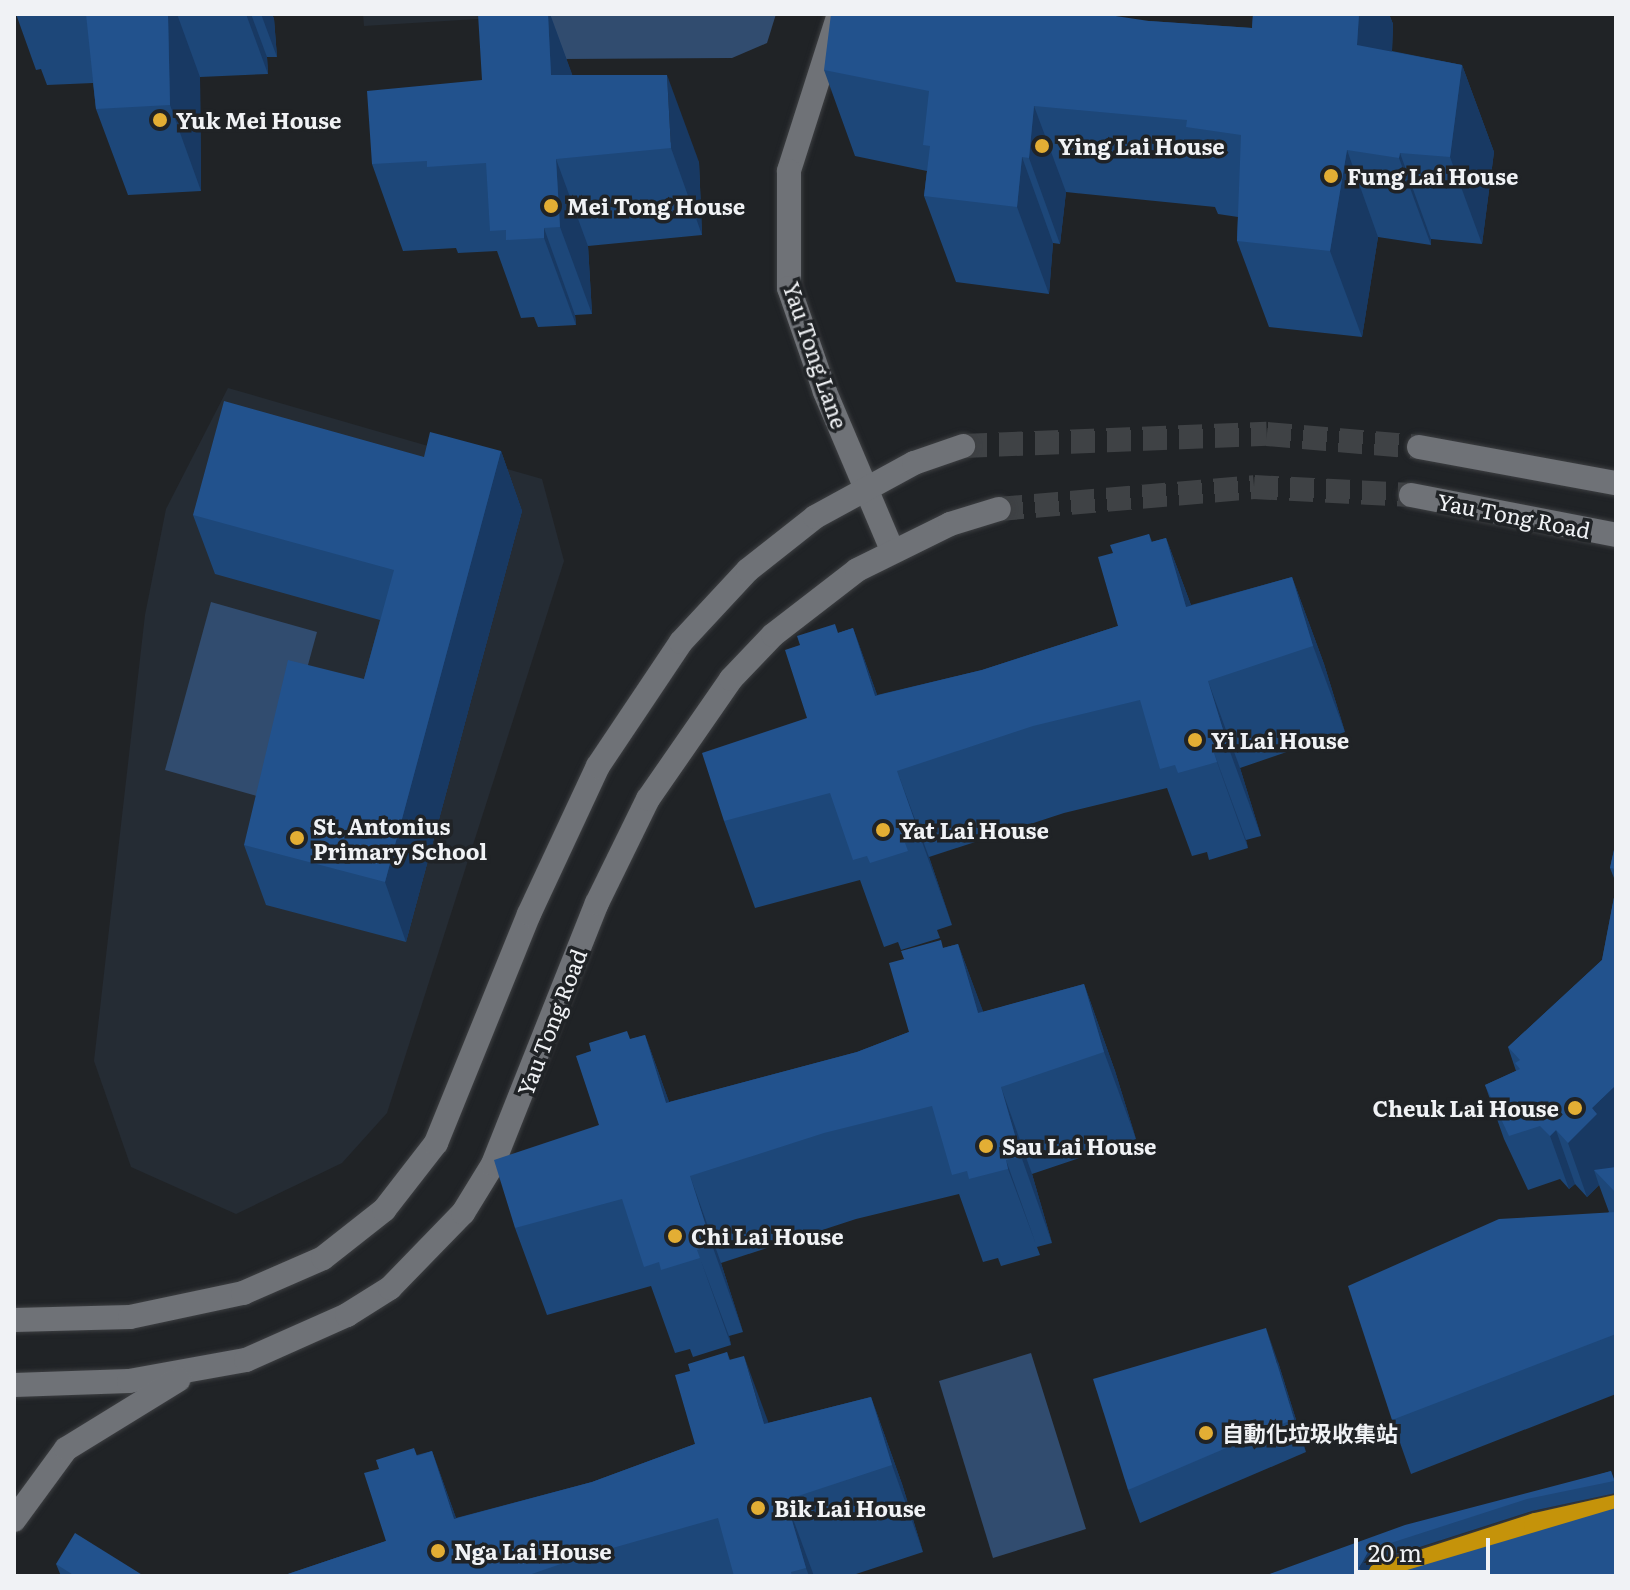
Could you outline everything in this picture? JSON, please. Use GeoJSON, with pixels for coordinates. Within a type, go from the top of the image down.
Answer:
{"type":"FeatureCollection","features":[{"type":"Feature","properties":{"kind":"highway"},"geometry":{"type":"LineString","coordinates":[[1378,1576],[1536,1525],[1616,1507]]}},
{"type":"Feature","properties":{"kind":"street","name":"Yau Tong Lane"},"geometry":{"type":"LineString","coordinates":[[839,14],[789,171],[786,235],[789,288],[864,486],[892,550]]}},
{"type":"Feature","properties":{"kind":"street"},"geometry":{"type":"LineString","coordinates":[[14,1320],[130,1317],[243,1293],[323,1258],[384,1210],[436,1143],[560,842],[640,698],[681,642],[748,570],[864,486],[963,446]]}},
{"type":"Feature","properties":{"kind":"street"},"geometry":{"type":"LineString","coordinates":[[1419,447],[1616,483]]}},
{"type":"Feature","properties":{"kind":"street","name":"Yau Tong Road"},"geometry":{"type":"LineString","coordinates":[[1411,495],[1616,535]]}},
{"type":"Feature","properties":{"kind":"street","name":"Yau Tong Road"},"geometry":{"type":"LineString","coordinates":[[14,1385],[187,1374],[246,1360],[347,1315],[390,1288],[463,1213],[493,1164],[524,1093],[597,903],[648,799],[684,742],[773,635],[817,598],[892,550],[999,509]]}},
{"type":"Feature","properties":{"kind":"street"},"geometry":{"type":"LineString","coordinates":[[14,1520],[66,1449],[187,1374]]}},
{"type":"Feature","properties":{"kind":"shaded area"},"geometry":{"type":"Polygon","coordinates":[[[363,14],[557,14],[364,26],[363,14]]]}},
{"type":"Feature","properties":{"kind":"shaded area"},"geometry":{"type":"Polygon","coordinates":[[[513,14],[776,14],[767,43],[732,58],[561,59],[513,14]]]}},
{"type":"Feature","properties":{"kind":"shaded area","name":"St. Antonius Primary School"},"geometry":{"type":"Polygon","coordinates":[[[228,388],[542,479],[564,561],[387,1113],[342,1163],[236,1214],[131,1167],[94,1061],[145,615],[166,509],[228,388]]]}},
{"type":"Feature","properties":{"kind":"shaded area"},"geometry":{"type":"Polygon","coordinates":[[[211,602],[317,632],[271,800],[165,770],[211,602]]]}},
{"type":"Feature","properties":{"kind":"shaded area"},"geometry":{"type":"Polygon","coordinates":[[[1031,1353],[1086,1529],[993,1558],[939,1381],[1031,1353]]]}},
{"type":"Feature","properties":{"kind":"building"},"geometry":{"type":"Polygon","coordinates":[[[86,14],[168,14],[170,105],[96,109],[86,14]]]}},
{"type":"Feature","properties":{"kind":"building"},"geometry":{"type":"Polygon","coordinates":[[[478,14],[548,14],[551,75],[667,75],[671,148],[556,159],[560,227],[544,228],[544,238],[506,240],[506,230],[490,231],[486,163],[427,167],[427,161],[372,164],[367,91],[482,80],[478,14]]]}},
{"type":"Feature","properties":{"kind":"building"},"geometry":{"type":"Polygon","coordinates":[[[831,14],[1102,14],[1149,21],[1252,28],[1253,14],[1359,14],[1357,45],[1462,65],[1450,157],[1400,153],[1399,158],[1347,150],[1330,251],[1237,241],[1241,135],[1186,127],[1187,120],[1034,106],[1029,158],[1022,157],[1017,207],[924,196],[930,146],[923,145],[929,91],[824,70],[831,14]]]}},
{"type":"Feature","properties":{"kind":"building"},"geometry":{"type":"Polygon","coordinates":[[[224,401],[424,457],[430,432],[501,451],[385,882],[244,845],[288,660],[364,679],[394,570],[193,515],[224,401]]]}},
{"type":"Feature","properties":{"kind":"building"},"geometry":{"type":"Polygon","coordinates":[[[1149,534],[1151,542],[1166,538],[1186,607],[1292,577],[1313,646],[1208,681],[1229,749],[1214,753],[1217,762],[1178,773],[1175,765],[1160,769],[1140,700],[1033,726],[897,771],[921,839],[905,843],[908,851],[870,863],[867,856],[853,860],[830,793],[724,821],[702,753],[807,718],[785,650],[800,645],[797,636],[835,624],[838,633],[853,628],[875,696],[982,670],[1118,626],[1098,557],[1113,553],[1110,545],[1149,534]]]}},
{"type":"Feature","properties":{"kind":"building"},"geometry":{"type":"Polygon","coordinates":[[[1616,841],[1616,869],[1610,868],[1616,841]]]}},
{"type":"Feature","properties":{"kind":"building"},"geometry":{"type":"Polygon","coordinates":[[[1616,887],[1616,1085],[1592,1108],[1597,1114],[1568,1143],[1556,1130],[1550,1136],[1540,1126],[1509,1136],[1485,1085],[1520,1069],[1515,1063],[1520,1060],[1508,1047],[1602,960],[1616,887]]]}},
{"type":"Feature","properties":{"kind":"building"},"geometry":{"type":"Polygon","coordinates":[[[941,940],[943,948],[958,944],[978,1013],[1084,984],[1104,1052],[1001,1087],[1021,1156],[1006,1160],[1008,1169],[969,1179],[967,1171],[952,1175],[932,1106],[824,1133],[690,1176],[712,1245],[697,1250],[700,1258],[661,1270],[659,1262],[644,1267],[622,1199],[515,1228],[494,1160],[599,1125],[576,1056],[591,1051],[589,1043],[627,1031],[630,1039],[645,1035],[666,1103],[857,1052],[909,1032],[889,963],[904,959],[901,951],[941,940]]]}},
{"type":"Feature","properties":{"kind":"building"},"geometry":{"type":"Polygon","coordinates":[[[1616,1167],[1616,1193],[1594,1170],[1616,1167]]]}},
{"type":"Feature","properties":{"kind":"building"},"geometry":{"type":"Polygon","coordinates":[[[1616,1212],[1616,1334],[1392,1420],[1348,1286],[1499,1219],[1616,1212]]]}},
{"type":"Feature","properties":{"kind":"building","name":"自動化垃圾收集站"},"geometry":{"type":"Polygon","coordinates":[[[1266,1328],[1294,1419],[1128,1490],[1093,1379],[1266,1328]]]}},
{"type":"Feature","properties":{"kind":"building"},"geometry":{"type":"Polygon","coordinates":[[[727,1352],[729,1360],[744,1356],[764,1424],[871,1397],[892,1465],[786,1500],[806,1568],[791,1572],[792,1576],[734,1576],[718,1518],[526,1576],[282,1576],[386,1541],[364,1473],[379,1469],[376,1460],[414,1448],[417,1456],[432,1451],[454,1519],[592,1482],[695,1444],[675,1375],[690,1371],[688,1364],[727,1352]]]}},
{"type":"Feature","properties":{"kind":"building"},"geometry":{"type":"Polygon","coordinates":[[[1611,1471],[1614,1481],[1527,1499],[1369,1550],[1359,1568],[1366,1576],[1264,1576],[1405,1525],[1611,1471]]]}},
{"type":"Feature","properties":{"kind":"building"},"geometry":{"type":"Polygon","coordinates":[[[1616,1508],[1616,1576],[1387,1576],[1616,1508]]]}},
{"type":"Feature","properties":{"kind":"building"},"geometry":{"type":"Polygon","coordinates":[[[75,1533],[144,1576],[75,1576],[56,1564],[75,1533]]]}},
{"type":"Feature","properties":{"kind":"tunnel"},"geometry":{"type":"LineString","coordinates":[[963,446],[1267,434],[1419,447]]}},
{"type":"Feature","properties":{"kind":"tunnel"},"geometry":{"type":"LineString","coordinates":[[999,509],[1254,487],[1411,495]]}},
{"type":"Feature","properties":{"kind":"place","name":"Yuk Mei House"},"geometry":{"type":"Point","coordinates":[160,120]}},
{"type":"Feature","properties":{"kind":"place","name":"Ying Lai House"},"geometry":{"type":"Point","coordinates":[1042,146]}},
{"type":"Feature","properties":{"kind":"place","name":"Fung Lai House"},"geometry":{"type":"Point","coordinates":[1331,176]}},
{"type":"Feature","properties":{"kind":"place","name":"Mei Tong House"},"geometry":{"type":"Point","coordinates":[551,206]}},
{"type":"Feature","properties":{"kind":"place","name":"Yi Lai House"},"geometry":{"type":"Point","coordinates":[1195,740]}},
{"type":"Feature","properties":{"kind":"place","name":"Yat Lai House"},"geometry":{"type":"Point","coordinates":[883,830]}},
{"type":"Feature","properties":{"kind":"place","name":"St. Antonius Primary School"},"geometry":{"type":"Point","coordinates":[297,838]}},
{"type":"Feature","properties":{"kind":"place","name":"Cheuk Lai House"},"geometry":{"type":"Point","coordinates":[1575,1108]}},
{"type":"Feature","properties":{"kind":"place","name":"Sau Lai House"},"geometry":{"type":"Point","coordinates":[986,1146]}},
{"type":"Feature","properties":{"kind":"place","name":"Chi Lai House"},"geometry":{"type":"Point","coordinates":[675,1236]}},
{"type":"Feature","properties":{"kind":"place","name":"自動化垃圾收集站"},"geometry":{"type":"Point","coordinates":[1206,1433]}},
{"type":"Feature","properties":{"kind":"place","name":"Bik Lai House"},"geometry":{"type":"Point","coordinates":[758,1508]}},
{"type":"Feature","properties":{"kind":"place","name":"Nga Lai House"},"geometry":{"type":"Point","coordinates":[438,1551]}}]}
